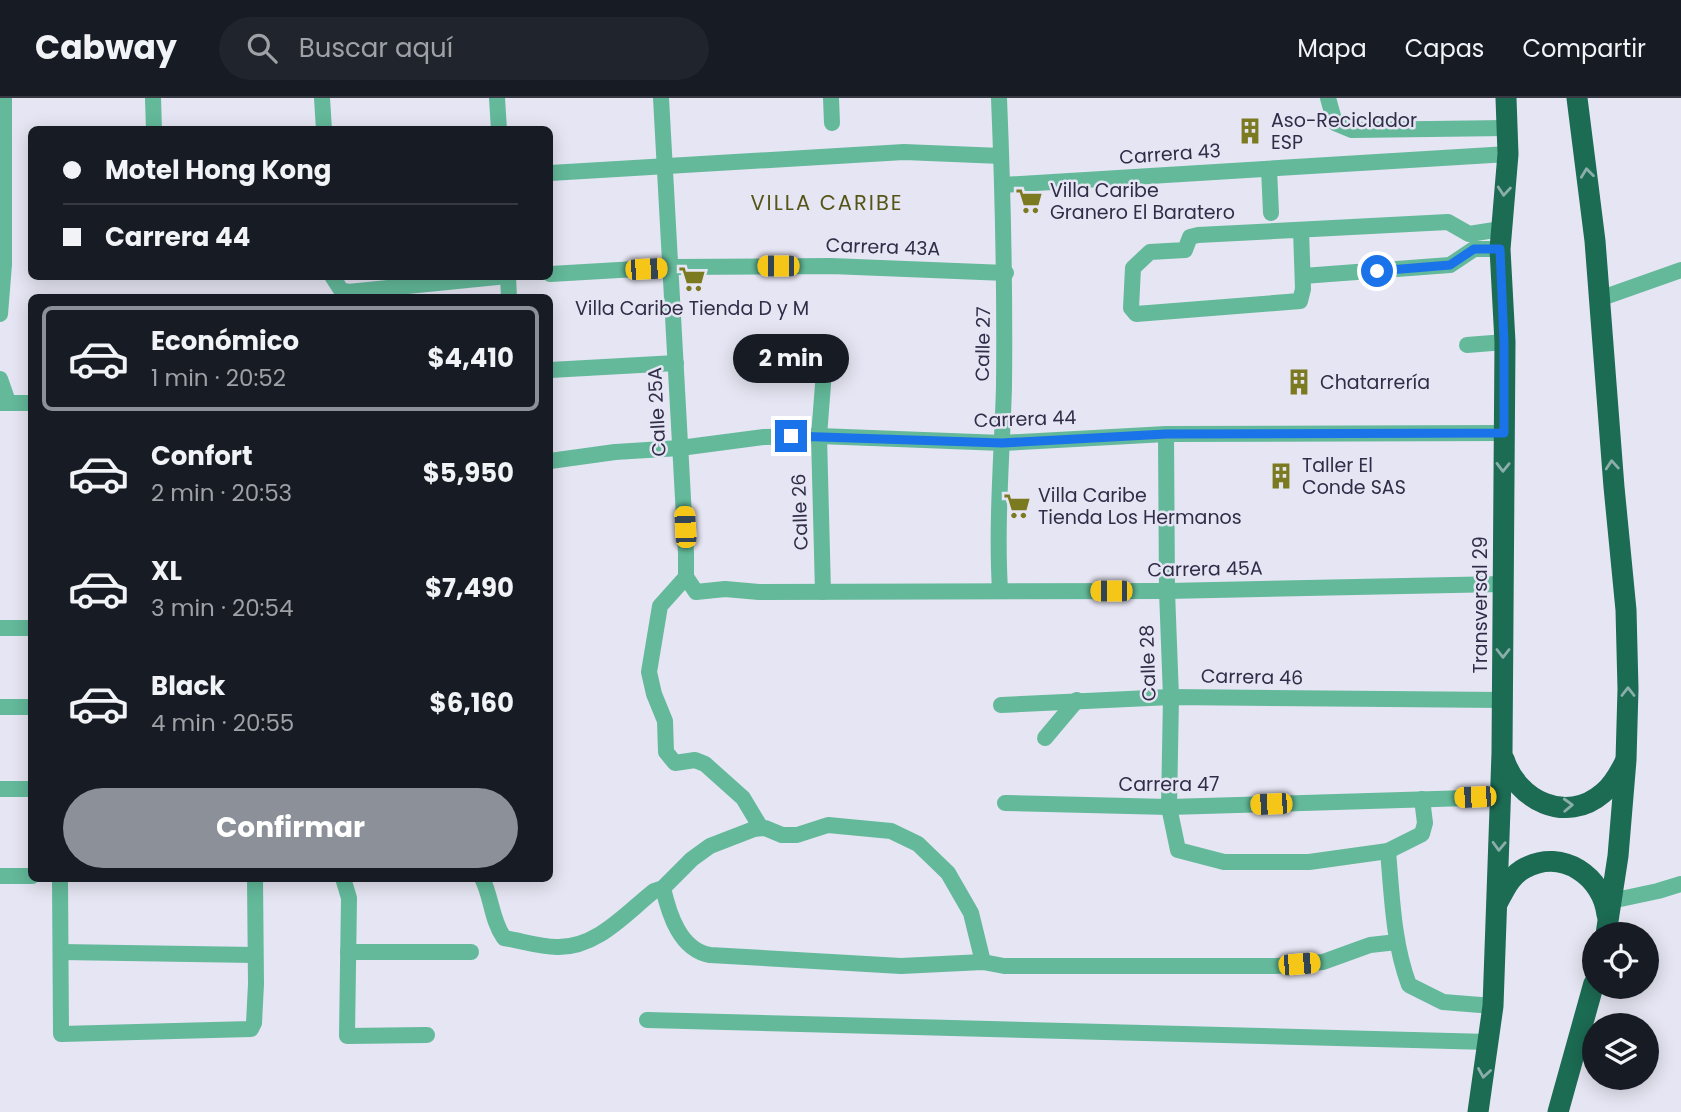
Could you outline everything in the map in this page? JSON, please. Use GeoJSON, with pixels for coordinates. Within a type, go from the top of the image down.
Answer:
{"type":"FeatureCollection","features":[{"type":"Feature","properties":{"kind":"highway","name":"Transversal 29"},"geometry":{"type":"LineString","coordinates":[[1478,1112],[1493,1006],[1502,753],[1504,342],[1500,239],[1508,154],[1506,98]]}},
{"type":"Feature","properties":{"kind":"highway"},"geometry":{"type":"LineString","coordinates":[[1577,98],[1595,241],[1626,610],[1626,760],[1618,856],[1608,922]]}},
{"type":"Feature","properties":{"kind":"highway"},"geometry":{"type":"LineString","coordinates":[[1502,753],[1509,774],[1522,791],[1540,802],[1561,807],[1582,804],[1602,795],[1616,779],[1626,760]]}},
{"type":"Feature","properties":{"kind":"highway"},"geometry":{"type":"LineString","coordinates":[[1497,905],[1507,883],[1525,868],[1549,862],[1573,866],[1592,879],[1605,900],[1607,922]]}},
{"type":"Feature","properties":{"kind":"highway"},"geometry":{"type":"LineString","coordinates":[[1558,1112],[1590,999]]}},
{"type":"Feature","properties":{"kind":"street"},"geometry":{"type":"LineString","coordinates":[[0,314],[4,98]]}},
{"type":"Feature","properties":{"kind":"street"},"geometry":{"type":"LineString","coordinates":[[153,98],[154,126]]}},
{"type":"Feature","properties":{"kind":"street"},"geometry":{"type":"LineString","coordinates":[[323,98],[324,126]]}},
{"type":"Feature","properties":{"kind":"street"},"geometry":{"type":"LineString","coordinates":[[497,98],[499,126]]}},
{"type":"Feature","properties":{"kind":"street","name":"Calle 25A"},"geometry":{"type":"LineString","coordinates":[[661,98],[687,553],[686,577]]}},
{"type":"Feature","properties":{"kind":"street"},"geometry":{"type":"LineString","coordinates":[[831,98],[832,123]]}},
{"type":"Feature","properties":{"kind":"street","name":"Calle 27"},"geometry":{"type":"LineString","coordinates":[[999,98],[1006,273],[997,545],[1000,590]]}},
{"type":"Feature","properties":{"kind":"street"},"geometry":{"type":"LineString","coordinates":[[1328,98],[1335,124],[1352,130],[1507,128]]}},
{"type":"Feature","properties":{"kind":"street"},"geometry":{"type":"LineString","coordinates":[[553,173],[904,152],[1001,156]]}},
{"type":"Feature","properties":{"kind":"street","name":"Carrera 43"},"geometry":{"type":"LineString","coordinates":[[1003,185],[1508,154]]}},
{"type":"Feature","properties":{"kind":"street"},"geometry":{"type":"LineString","coordinates":[[1269,169],[1271,213]]}},
{"type":"Feature","properties":{"kind":"street"},"geometry":{"type":"LineString","coordinates":[[1301,230],[1303,289],[1300,301],[1136,314],[1131,308],[1133,268],[1150,252],[1185,250],[1191,237],[1198,235],[1448,222],[1469,234],[1500,239]]}},
{"type":"Feature","properties":{"kind":"street"},"geometry":{"type":"LineString","coordinates":[[1303,276],[1450,265],[1474,249],[1500,239]]}},
{"type":"Feature","properties":{"kind":"street","name":"Carrera 43A"},"geometry":{"type":"LineString","coordinates":[[553,274],[671,267],[831,266],[1006,273]]}},
{"type":"Feature","properties":{"kind":"street"},"geometry":{"type":"LineString","coordinates":[[1600,299],[1681,270]]}},
{"type":"Feature","properties":{"kind":"street"},"geometry":{"type":"LineString","coordinates":[[335,280],[341,290],[348,292],[467,280]]}},
{"type":"Feature","properties":{"kind":"street"},"geometry":{"type":"LineString","coordinates":[[1467,345],[1504,342]]}},
{"type":"Feature","properties":{"kind":"street","name":"Calle 26"},"geometry":{"type":"LineString","coordinates":[[823,592],[818,436],[826,346]]}},
{"type":"Feature","properties":{"kind":"street"},"geometry":{"type":"LineString","coordinates":[[553,370],[676,363]]}},
{"type":"Feature","properties":{"kind":"street"},"geometry":{"type":"LineString","coordinates":[[0,379],[4,403],[28,403]]}},
{"type":"Feature","properties":{"kind":"street","name":"Carrera 44"},"geometry":{"type":"LineString","coordinates":[[553,461],[764,437],[818,436],[1002,443],[1166,434],[1504,433]]}},
{"type":"Feature","properties":{"kind":"street","name":"Calle 28"},"geometry":{"type":"LineString","coordinates":[[1166,434],[1171,697],[1170,807],[1178,850],[1224,862],[1309,862],[1388,851]]}},
{"type":"Feature","properties":{"kind":"street"},"geometry":{"type":"LineString","coordinates":[[761,828],[743,798],[705,764],[695,760],[675,762],[666,752],[665,721],[649,673],[660,606],[686,577],[696,592],[725,589],[823,592]]}},
{"type":"Feature","properties":{"kind":"street","name":"Carrera 45A"},"geometry":{"type":"LineString","coordinates":[[823,592],[1167,591],[1502,584]]}},
{"type":"Feature","properties":{"kind":"street"},"geometry":{"type":"LineString","coordinates":[[0,628],[28,628]]}},
{"type":"Feature","properties":{"kind":"street","name":"Carrera 46"},"geometry":{"type":"LineString","coordinates":[[1001,705],[1171,697],[1503,700]]}},
{"type":"Feature","properties":{"kind":"street"},"geometry":{"type":"LineString","coordinates":[[1045,738],[1077,700]]}},
{"type":"Feature","properties":{"kind":"street"},"geometry":{"type":"LineString","coordinates":[[0,707],[28,707]]}},
{"type":"Feature","properties":{"kind":"street"},"geometry":{"type":"LineString","coordinates":[[0,789],[28,789]]}},
{"type":"Feature","properties":{"kind":"street","name":"Carrera 47"},"geometry":{"type":"LineString","coordinates":[[1005,803],[1170,807],[1500,797]]}},
{"type":"Feature","properties":{"kind":"street"},"geometry":{"type":"LineString","coordinates":[[1422,799],[1425,823],[1422,834],[1388,851],[1400,963],[1409,985],[1443,1002],[1493,1006]]}},
{"type":"Feature","properties":{"kind":"street"},"geometry":{"type":"LineString","coordinates":[[484,882],[489,892],[493,919],[504,937],[561,948],[577,944],[607,930],[654,891],[663,888],[692,859],[710,846],[754,829],[761,828],[782,835],[797,835],[828,825],[891,831],[918,844],[948,873],[971,913],[983,962]]}},
{"type":"Feature","properties":{"kind":"street"},"geometry":{"type":"LineString","coordinates":[[0,876],[28,876]]}},
{"type":"Feature","properties":{"kind":"street"},"geometry":{"type":"LineString","coordinates":[[60,882],[61,1034],[251,1029],[254,1023],[255,882]]}},
{"type":"Feature","properties":{"kind":"street"},"geometry":{"type":"LineString","coordinates":[[345,882],[349,898],[347,1037],[427,1035]]}},
{"type":"Feature","properties":{"kind":"street"},"geometry":{"type":"LineString","coordinates":[[1611,901],[1681,884]]}},
{"type":"Feature","properties":{"kind":"street"},"geometry":{"type":"LineString","coordinates":[[663,888],[668,912],[685,942],[700,953],[901,967],[983,962],[1043,966],[1276,966],[1323,962],[1370,945],[1397,942]]}},
{"type":"Feature","properties":{"kind":"street"},"geometry":{"type":"LineString","coordinates":[[348,951],[471,951]]}},
{"type":"Feature","properties":{"kind":"street"},"geometry":{"type":"LineString","coordinates":[[61,952],[255,955]]}},
{"type":"Feature","properties":{"kind":"street"},"geometry":{"type":"LineString","coordinates":[[647,1020],[1489,1042]]}},
{"type":"Feature","properties":{"kind":"place","name":"Aso-Reciclador ESP"},"geometry":{"type":"Point","coordinates":[1250,131]}},
{"type":"Feature","properties":{"kind":"place","name":"Villa Caribe Granero El Baratero"},"geometry":{"type":"Point","coordinates":[1029,201]}},
{"type":"Feature","properties":{"kind":"place","name":"Villa Caribe Tienda D y M"},"geometry":{"type":"Point","coordinates":[692,279]}},
{"type":"Feature","properties":{"kind":"place","name":"Chatarrería"},"geometry":{"type":"Point","coordinates":[1299,382]}},
{"type":"Feature","properties":{"kind":"place","name":"Taller El Conde SAS"},"geometry":{"type":"Point","coordinates":[1281,476]}},
{"type":"Feature","properties":{"kind":"place","name":"Villa Caribe Tienda Los Hermanos"},"geometry":{"type":"Point","coordinates":[1017,506]}},
{"type":"Feature","properties":{"kind":"district","name":"VILLA CARIBE"},"geometry":{"type":"Point","coordinates":[827,202]}},
{"type":"Feature","properties":{"kind":"route"},"geometry":{"type":"LineString","coordinates":[[791,436],[1002,443],[1166,434],[1504,433],[1500,249],[1474,249],[1450,265],[1377,271]]}}]}
